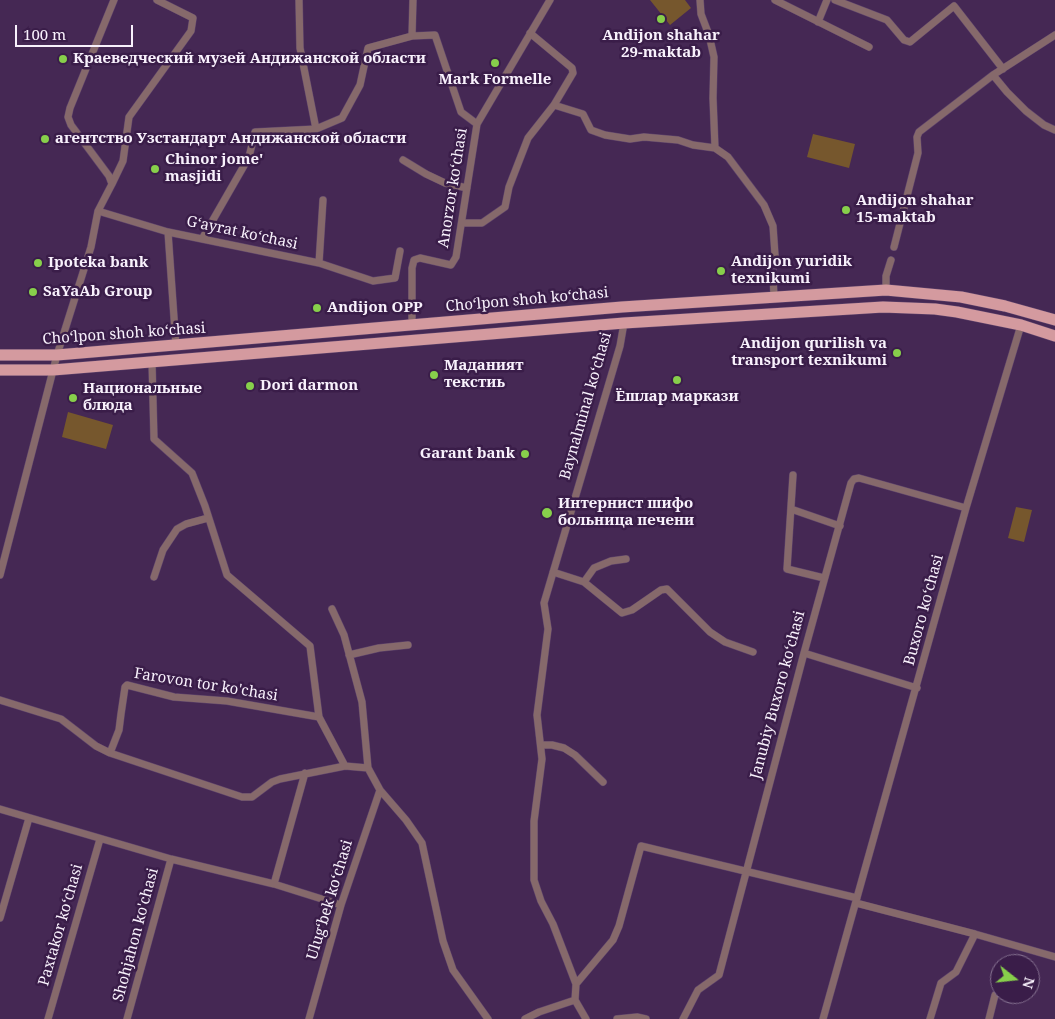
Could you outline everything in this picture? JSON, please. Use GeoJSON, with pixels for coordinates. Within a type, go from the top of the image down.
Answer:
{"type":"FeatureCollection","features":[{"type":"Feature","properties":{"kind":"main road","name":"Choʻlpon shoh koʻchasi"},"geometry":{"type":"LineString","coordinates":[[0,355],[57,355],[622,307],[886,290],[962,297],[1005,306],[1055,320]]}},
{"type":"Feature","properties":{"kind":"main road"},"geometry":{"type":"LineString","coordinates":[[622,307],[624,323]]}},
{"type":"Feature","properties":{"kind":"main road","name":"Choʻlpon shoh koʻchasi"},"geometry":{"type":"LineString","coordinates":[[0,370],[53,370],[624,323],[882,307],[950,311],[1021,325],[1055,336]]}},
{"type":"Feature","properties":{"kind":"street"},"geometry":{"type":"LineString","coordinates":[[112,184],[109,176],[71,125],[68,117],[114,0]]}},
{"type":"Feature","properties":{"kind":"street"},"geometry":{"type":"LineString","coordinates":[[0,575],[57,355],[91,247],[98,211],[123,161],[128,117],[191,31],[193,18],[157,0]]}},
{"type":"Feature","properties":{"kind":"street"},"geometry":{"type":"LineString","coordinates":[[299,0],[300,48],[316,129]]}},
{"type":"Feature","properties":{"kind":"street"},"geometry":{"type":"LineString","coordinates":[[412,0],[412,36]]}},
{"type":"Feature","properties":{"kind":"street","name":"Anorzor koʻchasi"},"geometry":{"type":"LineString","coordinates":[[412,326],[412,268],[414,260],[420,258],[451,265],[456,257],[477,124],[550,0]]}},
{"type":"Feature","properties":{"kind":"street"},"geometry":{"type":"LineString","coordinates":[[701,0],[701,14],[709,35],[714,57],[712,98],[715,148]]}},
{"type":"Feature","properties":{"kind":"street"},"geometry":{"type":"LineString","coordinates":[[775,0],[869,47]]}},
{"type":"Feature","properties":{"kind":"street"},"geometry":{"type":"LineString","coordinates":[[818,22],[827,0]]}},
{"type":"Feature","properties":{"kind":"street"},"geometry":{"type":"LineString","coordinates":[[835,0],[887,20],[904,40],[910,42],[952,3],[1003,69]]}},
{"type":"Feature","properties":{"kind":"street"},"geometry":{"type":"LineString","coordinates":[[462,223],[482,223],[505,207],[509,187],[528,138],[554,105],[573,70],[530,33]]}},
{"type":"Feature","properties":{"kind":"street"},"geometry":{"type":"LineString","coordinates":[[202,239],[249,157],[255,132],[316,129],[342,118],[360,85],[368,48],[412,36],[435,35],[461,112],[477,124]]}},
{"type":"Feature","properties":{"kind":"street"},"geometry":{"type":"LineString","coordinates":[[894,247],[918,149],[917,137],[919,132],[993,75],[1055,35]]}},
{"type":"Feature","properties":{"kind":"street"},"geometry":{"type":"LineString","coordinates":[[993,75],[1026,111],[1044,125],[1055,130]]}},
{"type":"Feature","properties":{"kind":"street"},"geometry":{"type":"LineString","coordinates":[[554,105],[583,114],[591,130],[610,136],[630,139],[644,137],[672,139],[693,145],[715,148],[728,157],[764,206],[773,226],[775,255]]}},
{"type":"Feature","properties":{"kind":"street"},"geometry":{"type":"LineString","coordinates":[[403,160],[445,183],[467,188]]}},
{"type":"Feature","properties":{"kind":"street","name":"Gʻayrat koʻchasi"},"geometry":{"type":"LineString","coordinates":[[98,211],[168,232],[319,263],[323,200]]}},
{"type":"Feature","properties":{"kind":"street"},"geometry":{"type":"LineString","coordinates":[[168,232],[176,346]]}},
{"type":"Feature","properties":{"kind":"street"},"geometry":{"type":"LineString","coordinates":[[319,263],[373,280],[395,278],[400,251]]}},
{"type":"Feature","properties":{"kind":"street"},"geometry":{"type":"LineString","coordinates":[[886,290],[886,276],[891,260]]}},
{"type":"Feature","properties":{"kind":"street"},"geometry":{"type":"LineString","coordinates":[[773,275],[774,297]]}},
{"type":"Feature","properties":{"kind":"street","name":"Baynalminal koʻchasi"},"geometry":{"type":"LineString","coordinates":[[575,1000],[576,984],[534,880],[534,821],[542,759],[537,715],[548,629],[544,603],[620,346],[624,323]]}},
{"type":"Feature","properties":{"kind":"street","name":"Buxoro koʻchasi"},"geometry":{"type":"LineString","coordinates":[[823,1019],[966,508],[1021,325]]}},
{"type":"Feature","properties":{"kind":"street"},"geometry":{"type":"LineString","coordinates":[[152,362],[154,440],[192,473],[227,575],[310,646],[319,717],[344,766]]}},
{"type":"Feature","properties":{"kind":"street"},"geometry":{"type":"LineString","coordinates":[[793,475],[787,569],[824,578]]}},
{"type":"Feature","properties":{"kind":"street","name":"Janubiy Buxoro koʻchasi"},"geometry":{"type":"LineString","coordinates":[[683,1019],[698,990],[719,974],[851,483],[854,479],[859,478],[966,508]]}},
{"type":"Feature","properties":{"kind":"street"},"geometry":{"type":"LineString","coordinates":[[791,509],[840,526]]}},
{"type":"Feature","properties":{"kind":"street"},"geometry":{"type":"LineString","coordinates":[[154,577],[163,550],[177,529],[186,524],[208,518]]}},
{"type":"Feature","properties":{"kind":"street"},"geometry":{"type":"LineString","coordinates":[[584,582],[594,568],[611,561],[626,559]]}},
{"type":"Feature","properties":{"kind":"street"},"geometry":{"type":"LineString","coordinates":[[553,572],[584,582],[622,612],[632,610],[661,590],[667,589],[710,632],[725,642],[753,652]]}},
{"type":"Feature","properties":{"kind":"street"},"geometry":{"type":"LineString","coordinates":[[332,609],[344,635],[362,702],[368,768],[380,790],[406,820],[422,843],[442,941],[453,970],[488,1019]]}},
{"type":"Feature","properties":{"kind":"street"},"geometry":{"type":"LineString","coordinates":[[349,655],[379,648],[408,646]]}},
{"type":"Feature","properties":{"kind":"street"},"geometry":{"type":"LineString","coordinates":[[804,653],[917,688]]}},
{"type":"Feature","properties":{"kind":"street","name":"Farovon tor ko'chasi"},"geometry":{"type":"LineString","coordinates":[[110,753],[119,730],[120,714],[127,685],[174,697],[226,701],[319,717]]}},
{"type":"Feature","properties":{"kind":"street"},"geometry":{"type":"LineString","coordinates":[[0,700],[61,719],[96,746],[110,753],[242,797],[252,797],[272,782],[305,773],[344,766],[368,768]]}},
{"type":"Feature","properties":{"kind":"street"},"geometry":{"type":"LineString","coordinates":[[541,745],[564,748],[575,755],[603,782]]}},
{"type":"Feature","properties":{"kind":"street"},"geometry":{"type":"LineString","coordinates":[[274,884],[305,773]]}},
{"type":"Feature","properties":{"kind":"street","name":"Ulugʻbek koʻchasi"},"geometry":{"type":"LineString","coordinates":[[309,1019],[342,905],[380,790]]}},
{"type":"Feature","properties":{"kind":"street"},"geometry":{"type":"LineString","coordinates":[[0,809],[171,859],[274,884],[342,905]]}},
{"type":"Feature","properties":{"kind":"street"},"geometry":{"type":"LineString","coordinates":[[0,918],[29,818]]}},
{"type":"Feature","properties":{"kind":"street","name":"Paxtakor koʻchasi"},"geometry":{"type":"LineString","coordinates":[[48,1019],[100,839]]}},
{"type":"Feature","properties":{"kind":"street"},"geometry":{"type":"LineString","coordinates":[[576,984],[612,940],[619,926],[641,846],[856,901],[1055,957]]}},
{"type":"Feature","properties":{"kind":"street","name":"Shohjahon ko'chasi"},"geometry":{"type":"LineString","coordinates":[[127,1019],[171,859]]}},
{"type":"Feature","properties":{"kind":"street"},"geometry":{"type":"LineString","coordinates":[[930,1019],[941,984],[956,972],[975,934]]}},
{"type":"Feature","properties":{"kind":"street"},"geometry":{"type":"LineString","coordinates":[[524,1019],[575,1000],[586,1019]]}},
{"type":"Feature","properties":{"kind":"street"},"geometry":{"type":"LineString","coordinates":[[989,1019],[993,1004]]}},
{"type":"Feature","properties":{"kind":"street"},"geometry":{"type":"LineString","coordinates":[[617,1019],[646,1019]]}},
{"type":"Feature","properties":{"kind":"shaded area"},"geometry":{"type":"Polygon","coordinates":[[[650,0],[685,0],[691,8],[670,25],[650,0]]]}},
{"type":"Feature","properties":{"kind":"shaded area"},"geometry":{"type":"Polygon","coordinates":[[[813,134],[855,144],[849,168],[807,157],[813,134]]]}},
{"type":"Feature","properties":{"kind":"shaded area"},"geometry":{"type":"Polygon","coordinates":[[[68,412],[113,425],[106,449],[62,437],[68,412]]]}},
{"type":"Feature","properties":{"kind":"shaded area"},"geometry":{"type":"Polygon","coordinates":[[[1016,507],[1032,510],[1024,542],[1008,538],[1016,507]]]}},
{"type":"Feature","properties":{"kind":"tunnel"},"geometry":{"type":"LineString","coordinates":[[773,275],[775,255]]}},
{"type":"Feature","properties":{"kind":"place","name":"Andijon shahar 29-maktab"},"geometry":{"type":"Point","coordinates":[661,19]}},
{"type":"Feature","properties":{"kind":"place","name":"Краеведческий музей Андижанской области"},"geometry":{"type":"Point","coordinates":[63,59]}},
{"type":"Feature","properties":{"kind":"place","name":"Mark Formelle"},"geometry":{"type":"Point","coordinates":[495,63]}},
{"type":"Feature","properties":{"kind":"place","name":"агентство Узстандарт Андижанской области"},"geometry":{"type":"Point","coordinates":[45,139]}},
{"type":"Feature","properties":{"kind":"place","name":"Chinor jome' masjidi"},"geometry":{"type":"Point","coordinates":[155,169]}},
{"type":"Feature","properties":{"kind":"place","name":"Andijon shahar 15-maktab"},"geometry":{"type":"Point","coordinates":[846,210]}},
{"type":"Feature","properties":{"kind":"place","name":"Ipoteka bank"},"geometry":{"type":"Point","coordinates":[38,263]}},
{"type":"Feature","properties":{"kind":"place","name":"Andijon yuridik texnikumi"},"geometry":{"type":"Point","coordinates":[721,271]}},
{"type":"Feature","properties":{"kind":"place","name":"SaYaAb Group"},"geometry":{"type":"Point","coordinates":[33,292]}},
{"type":"Feature","properties":{"kind":"place","name":"Andijon OPP"},"geometry":{"type":"Point","coordinates":[317,308]}},
{"type":"Feature","properties":{"kind":"place","name":"Andijon qurilish va transport texnikumi"},"geometry":{"type":"Point","coordinates":[897,353]}},
{"type":"Feature","properties":{"kind":"place","name":"Маданият текстиь"},"geometry":{"type":"Point","coordinates":[434,375]}},
{"type":"Feature","properties":{"kind":"place","name":"Ёшлар маркази"},"geometry":{"type":"Point","coordinates":[677,380]}},
{"type":"Feature","properties":{"kind":"place","name":"Dori darmon"},"geometry":{"type":"Point","coordinates":[250,386]}},
{"type":"Feature","properties":{"kind":"place","name":"Национальные блюда"},"geometry":{"type":"Point","coordinates":[73,398]}},
{"type":"Feature","properties":{"kind":"place","name":"Garant bank"},"geometry":{"type":"Point","coordinates":[525,454]}},
{"type":"Feature","properties":{"kind":"place","name":"Интернист шифо больница печени"},"geometry":{"type":"Point","coordinates":[547,513]}}]}
